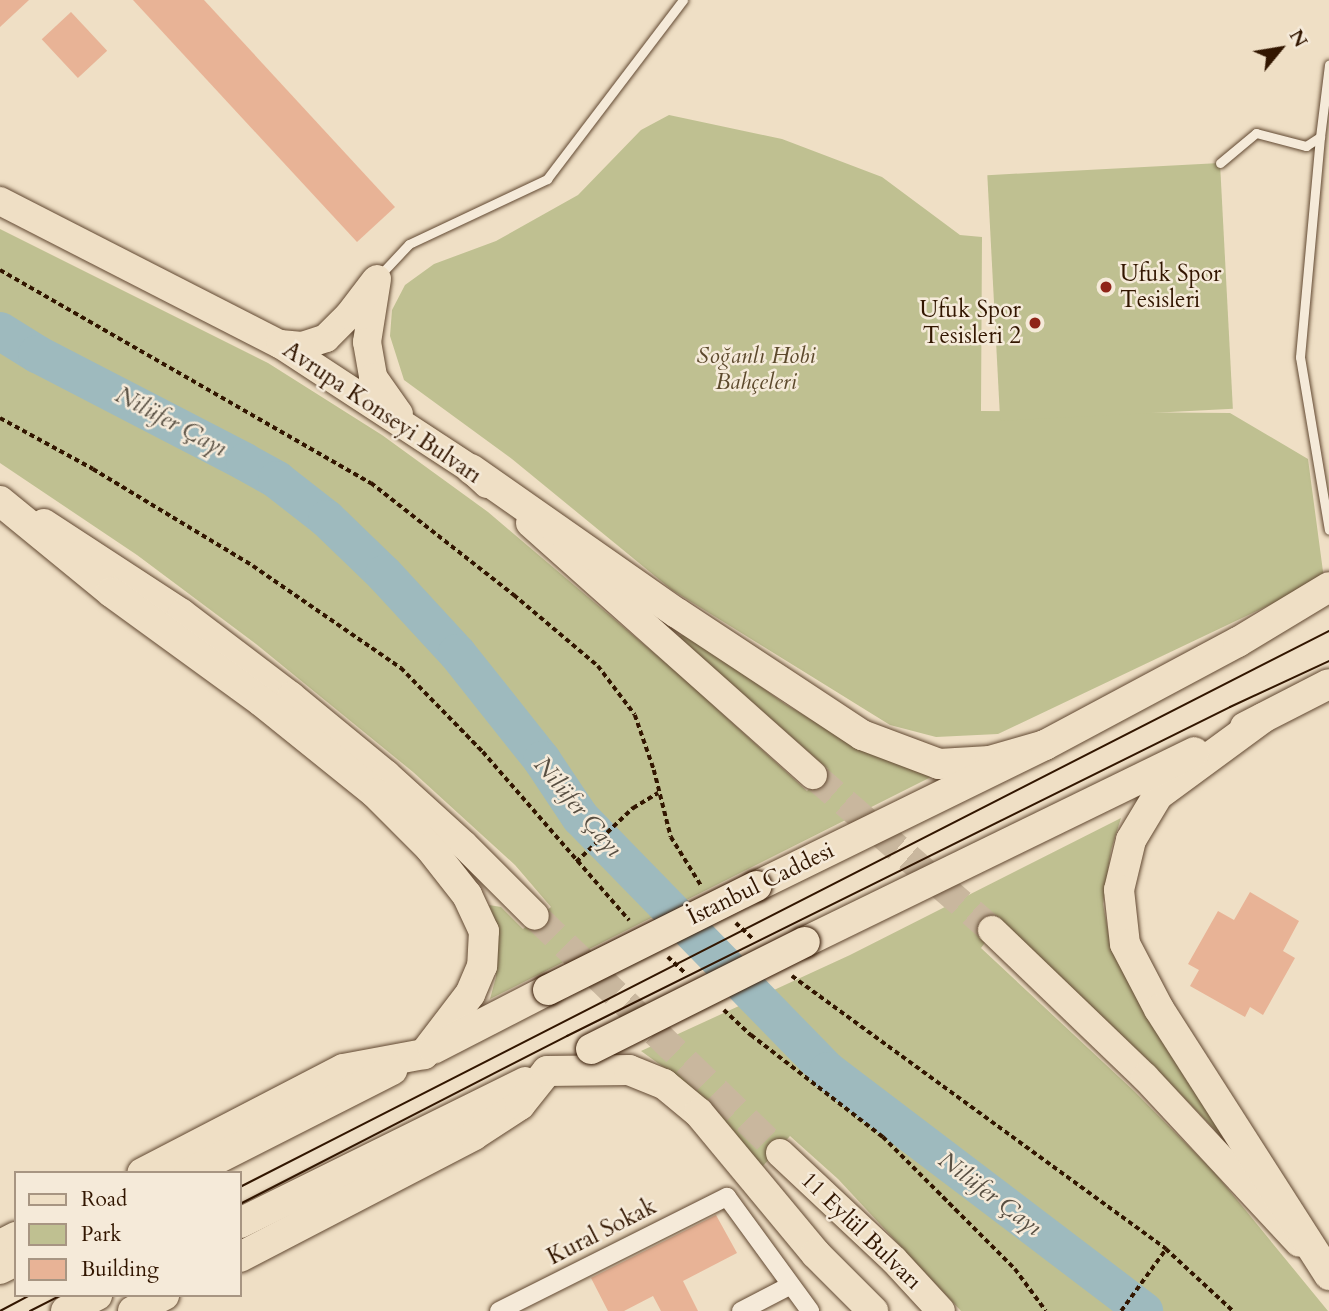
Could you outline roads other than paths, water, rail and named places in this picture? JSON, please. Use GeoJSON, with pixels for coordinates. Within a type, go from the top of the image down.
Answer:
{"type":"FeatureCollection","features":[{"type":"Feature","properties":{"kind":"highway"},"geometry":{"type":"LineString","coordinates":[[471,470],[677,613],[862,735],[939,764],[989,761],[1045,744]]}},
{"type":"Feature","properties":{"kind":"highway"},"geometry":{"type":"LineString","coordinates":[[0,501],[111,592],[261,701],[374,793],[430,848],[459,886],[484,931],[482,966],[470,993],[424,1054],[343,1069],[146,1171]]}},
{"type":"Feature","properties":{"kind":"highway","name":"İstanbul Caddesi"},"geometry":{"type":"LineString","coordinates":[[193,1171],[548,990],[1045,744],[1238,642],[1329,587]]}},
{"type":"Feature","properties":{"kind":"highway"},"geometry":{"type":"LineString","coordinates":[[242,1222],[1329,684]]}},
{"type":"Feature","properties":{"kind":"highway"},"geometry":{"type":"LineString","coordinates":[[1263,718],[1158,795],[1131,840],[1119,890],[1125,944],[1159,1009],[1329,1275]]}},
{"type":"Feature","properties":{"kind":"highway"},"geometry":{"type":"LineString","coordinates":[[242,1256],[474,1135],[520,1105],[547,1071],[602,1068],[629,1070],[664,1084],[682,1097],[816,1254],[873,1311]]}},
{"type":"Feature","properties":{"kind":"highway"},"geometry":{"type":"LineString","coordinates":[[66,1311],[93,1297]]}},
{"type":"Feature","properties":{"kind":"highway"},"geometry":{"type":"LineString","coordinates":[[133,1311],[160,1297]]}},
{"type":"Feature","properties":{"kind":"main road","name":"Avrupa Konseyi Bulvarı"},"geometry":{"type":"LineString","coordinates":[[0,201],[280,344],[471,470],[813,775]]}},
{"type":"Feature","properties":{"kind":"main road"},"geometry":{"type":"LineString","coordinates":[[0,211],[62,232]]}},
{"type":"Feature","properties":{"kind":"main road"},"geometry":{"type":"LineString","coordinates":[[280,344],[302,346],[327,338],[377,279]]}},
{"type":"Feature","properties":{"kind":"main road"},"geometry":{"type":"LineString","coordinates":[[377,279],[367,342],[373,377],[408,428]]}},
{"type":"Feature","properties":{"kind":"main road"},"geometry":{"type":"LineString","coordinates":[[0,495],[182,612],[291,696],[386,774],[464,845],[535,916]]}},
{"type":"Feature","properties":{"kind":"main road"},"geometry":{"type":"LineString","coordinates":[[992,930],[1145,1077],[1329,1275]]}},
{"type":"Feature","properties":{"kind":"main road","name":"11 Eylül Bulvarı"},"geometry":{"type":"LineString","coordinates":[[780,1153],[894,1260],[942,1311]]}},
{"type":"Feature","properties":{"kind":"street","name":"Kural Sokak"},"geometry":{"type":"LineString","coordinates":[[499,1311],[727,1197],[791,1284]]}},
{"type":"Feature","properties":{"kind":"street"},"geometry":{"type":"LineString","coordinates":[[741,1311],[791,1284],[810,1311]]}},
{"type":"Feature","properties":{"kind":"lane"},"geometry":{"type":"LineString","coordinates":[[377,279],[409,244],[547,179],[683,0]]}},
{"type":"Feature","properties":{"kind":"lane"},"geometry":{"type":"LineString","coordinates":[[1329,65],[1300,357],[1329,530]]}},
{"type":"Feature","properties":{"kind":"lane"},"geometry":{"type":"LineString","coordinates":[[1220,163],[1256,133],[1306,146],[1320,137]]}},
{"type":"Feature","properties":{"kind":"waterway","name":"Nilüfer Çayı"},"geometry":{"type":"LineString","coordinates":[[0,331],[37,354],[277,480],[327,519],[384,574],[457,653],[542,760],[580,817],[828,1071],[1144,1311]]}},
{"type":"Feature","properties":{"kind":"tunnel"},"geometry":{"type":"LineString","coordinates":[[813,775],[992,930]]}},
{"type":"Feature","properties":{"kind":"tunnel"},"geometry":{"type":"LineString","coordinates":[[535,916],[780,1153]]}},
{"type":"Feature","properties":{"kind":"tram line"},"geometry":{"type":"LineString","coordinates":[[242,1186],[1329,631]]}},
{"type":"Feature","properties":{"kind":"tram line"},"geometry":{"type":"LineString","coordinates":[[242,1203],[567,1036],[1230,707],[1329,661]]}},
{"type":"Feature","properties":{"kind":"tram line"},"geometry":{"type":"LineString","coordinates":[[0,1311],[26,1297]]}},
{"type":"Feature","properties":{"kind":"tram line"},"geometry":{"type":"LineString","coordinates":[[30,1311],[57,1297]]}},
{"type":"Feature","properties":{"kind":"place","name":"Ufuk Spor Tesisleri"},"geometry":{"type":"Point","coordinates":[1106,287]}},
{"type":"Feature","properties":{"kind":"place","name":"Ufuk Spor Tesisleri 2"},"geometry":{"type":"Point","coordinates":[1035,323]}},
{"type":"Feature","properties":{"kind":"park label","name":"Soğanlı Hobi Bahçeleri"},"geometry":{"type":"Point","coordinates":[756,369]}}]}
